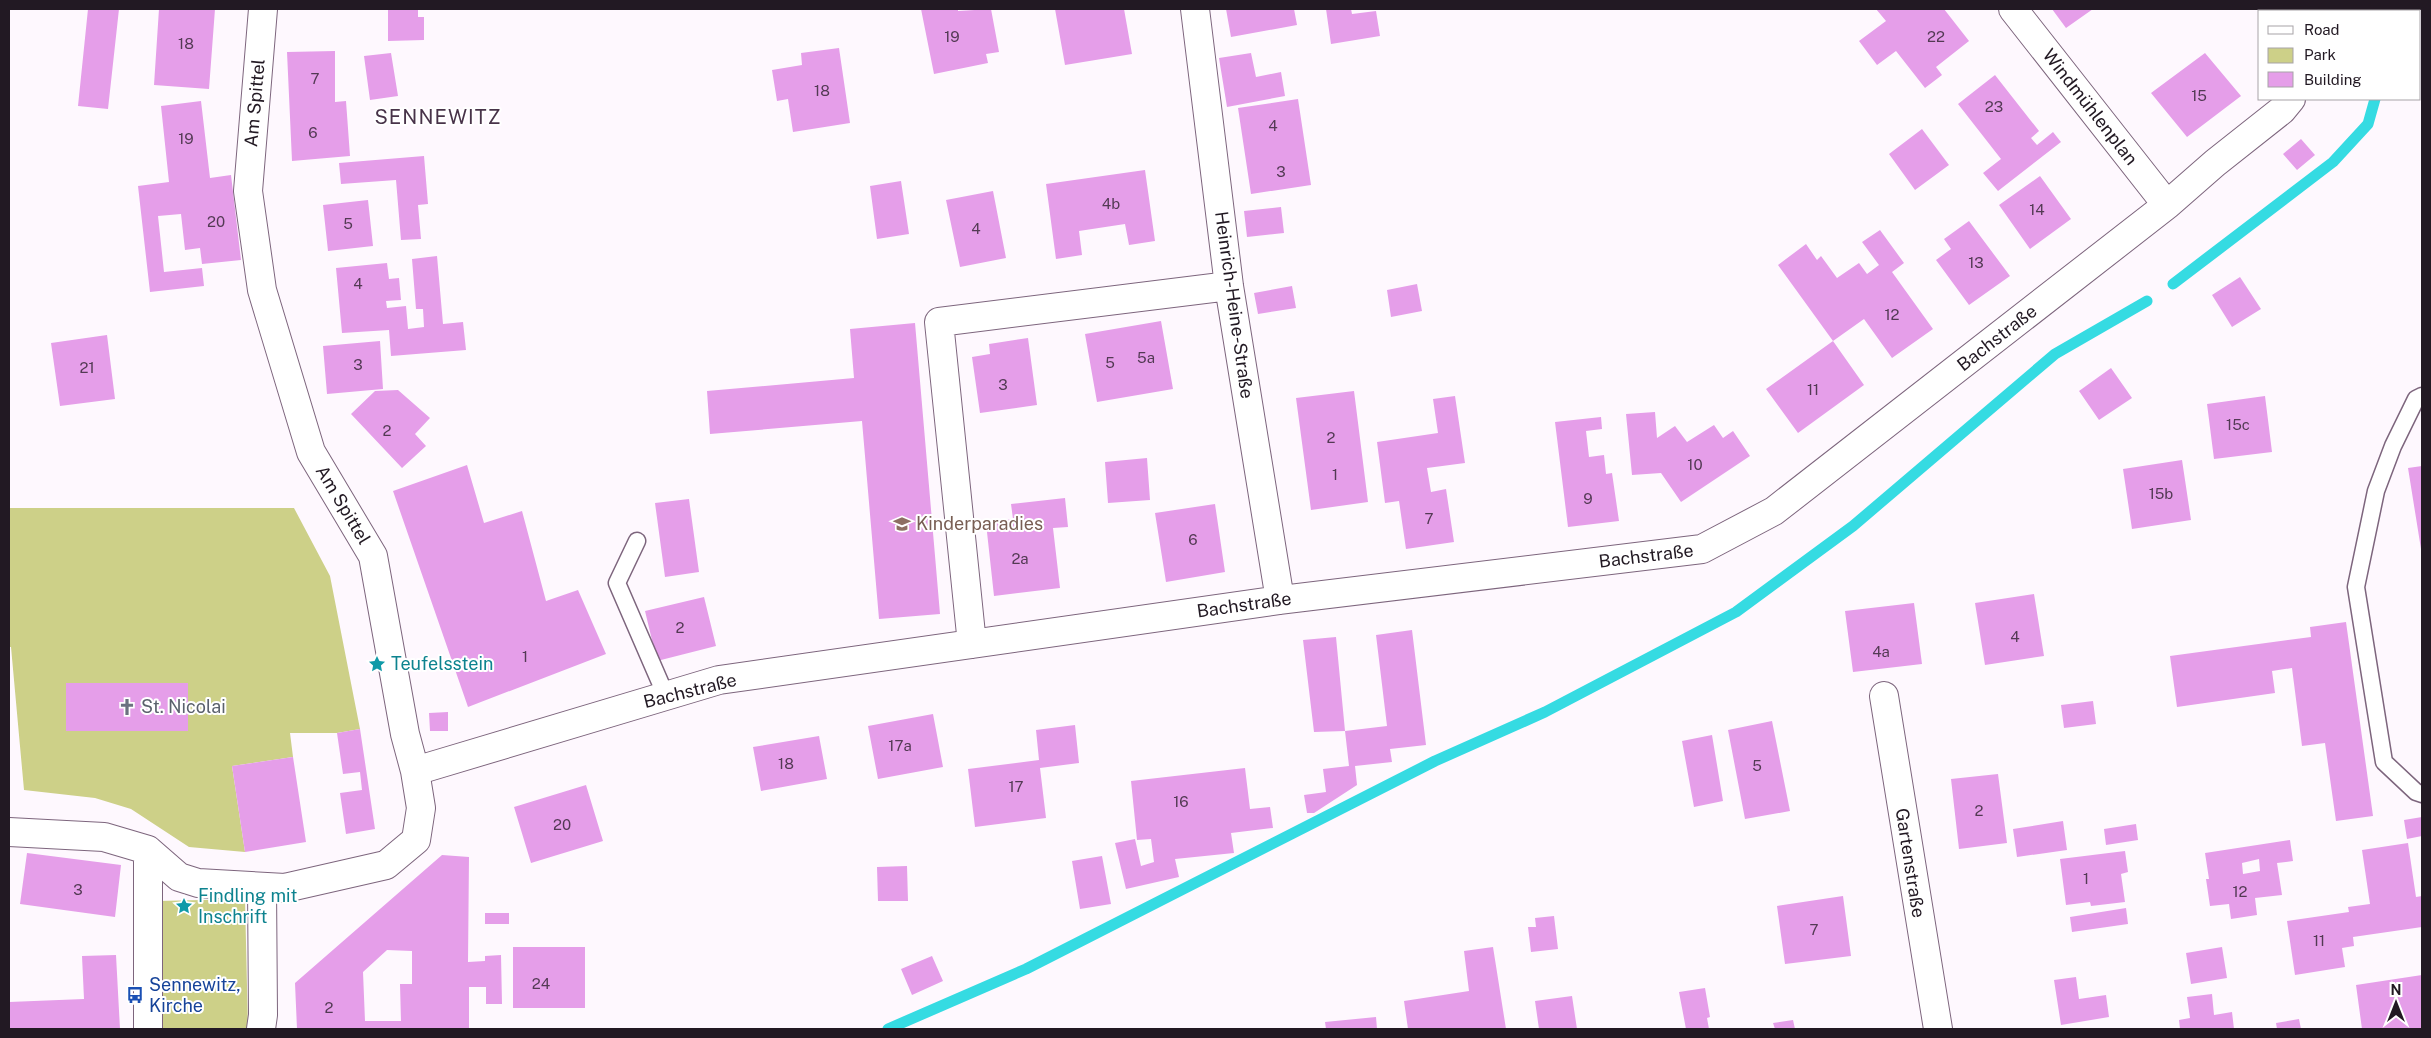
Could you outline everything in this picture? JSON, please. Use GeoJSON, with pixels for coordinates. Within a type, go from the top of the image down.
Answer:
{"type":"FeatureCollection","features":[{"type":"Feature","properties":{"kind":"street","name":"Am Spittel"},"geometry":{"type":"LineString","coordinates":[[148,850],[180,877],[198,883],[285,888],[386,865],[416,840],[421,808],[415,771],[405,734],[373,556],[311,452],[262,290],[248,190],[263,9]]}},
{"type":"Feature","properties":{"kind":"street","name":"Heinrich-Heine-Straße"},"geometry":{"type":"LineString","coordinates":[[1195,9],[1229,286],[1280,600]]}},
{"type":"Feature","properties":{"kind":"street","name":"Windmühlenplan"},"geometry":{"type":"LineString","coordinates":[[2013,9],[2168,205]]}},
{"type":"Feature","properties":{"kind":"street","name":"Bachstraße"},"geometry":{"type":"LineString","coordinates":[[415,771],[720,680],[1280,600],[1702,549],[1774,512],[2168,205],[2216,163],[2282,110],[2290,100]]}},
{"type":"Feature","properties":{"kind":"street"},"geometry":{"type":"LineString","coordinates":[[972,644],[939,322],[1229,286]]}},
{"type":"Feature","properties":{"kind":"street","name":"Gartenstraße"},"geometry":{"type":"LineString","coordinates":[[1884,696],[1938,1029]]}},
{"type":"Feature","properties":{"kind":"street"},"geometry":{"type":"LineString","coordinates":[[9,832],[104,837],[148,850],[148,1029]]}},
{"type":"Feature","properties":{"kind":"street"},"geometry":{"type":"LineString","coordinates":[[260,1029],[263,1015],[262,887]]}},
{"type":"Feature","properties":{"kind":"lane"},"geometry":{"type":"LineString","coordinates":[[2422,396],[2416,399],[2393,446],[2376,491],[2356,587],[2384,762],[2416,792],[2422,794]]}},
{"type":"Feature","properties":{"kind":"lane"},"geometry":{"type":"LineString","coordinates":[[637,541],[617,583],[666,696]]}},
{"type":"Feature","properties":{"kind":"green space"},"geometry":{"type":"Polygon","coordinates":[[[9,508],[294,508],[330,576],[360,729],[337,733],[290,733],[293,757],[232,766],[245,852],[189,847],[131,809],[95,798],[24,790],[11,647],[9,647],[9,508]]]}},
{"type":"Feature","properties":{"kind":"green space"},"geometry":{"type":"Polygon","coordinates":[[[245,899],[248,1029],[160,1029],[158,901],[245,899]]]}},
{"type":"Feature","properties":{"kind":"building"},"geometry":{"type":"Polygon","coordinates":[[[88,9],[119,9],[108,109],[78,106],[88,9]]]}},
{"type":"Feature","properties":{"kind":"building"},"geometry":{"type":"Polygon","coordinates":[[[159,9],[215,9],[209,89],[154,85],[159,9]]]}},
{"type":"Feature","properties":{"kind":"building"},"geometry":{"type":"Polygon","coordinates":[[[388,9],[418,9],[418,17],[424,17],[424,40],[388,41],[388,9]]]}},
{"type":"Feature","properties":{"kind":"building"},"geometry":{"type":"Polygon","coordinates":[[[921,9],[958,9],[958,11],[991,9],[999,52],[986,54],[988,63],[934,74],[921,9]]]}},
{"type":"Feature","properties":{"kind":"building"},"geometry":{"type":"Polygon","coordinates":[[[1055,9],[1124,9],[1132,54],[1065,65],[1055,9]]]}},
{"type":"Feature","properties":{"kind":"building"},"geometry":{"type":"Polygon","coordinates":[[[1226,9],[1294,9],[1297,25],[1231,37],[1226,9]]]}},
{"type":"Feature","properties":{"kind":"building"},"geometry":{"type":"Polygon","coordinates":[[[1326,9],[1351,9],[1352,14],[1376,11],[1380,36],[1331,44],[1326,9]]]}},
{"type":"Feature","properties":{"kind":"building"},"geometry":{"type":"Polygon","coordinates":[[[1876,9],[1944,9],[1969,41],[1936,67],[1942,75],[1925,88],[1896,51],[1877,65],[1859,41],[1886,21],[1876,9]]]}},
{"type":"Feature","properties":{"kind":"building"},"geometry":{"type":"Polygon","coordinates":[[[2052,9],[2093,9],[2066,28],[2052,9]]]}},
{"type":"Feature","properties":{"kind":"building"},"geometry":{"type":"Polygon","coordinates":[[[839,48],[850,123],[793,132],[788,99],[777,101],[772,70],[802,65],[801,53],[839,48]]]}},
{"type":"Feature","properties":{"kind":"building"},"geometry":{"type":"Polygon","coordinates":[[[335,51],[335,102],[346,101],[350,156],[292,161],[287,52],[335,51]]]}},
{"type":"Feature","properties":{"kind":"building"},"geometry":{"type":"Polygon","coordinates":[[[391,53],[398,96],[370,100],[364,56],[391,53]]]}},
{"type":"Feature","properties":{"kind":"building"},"geometry":{"type":"Polygon","coordinates":[[[1251,53],[1256,77],[1281,72],[1285,96],[1227,107],[1219,58],[1251,53]]]}},
{"type":"Feature","properties":{"kind":"building"},"geometry":{"type":"Polygon","coordinates":[[[2205,53],[2241,96],[2187,137],[2151,93],[2205,53]]]}},
{"type":"Feature","properties":{"kind":"building"},"geometry":{"type":"Polygon","coordinates":[[[1995,75],[2039,131],[2031,138],[2037,145],[2053,132],[2061,142],[1998,191],[1983,173],[2001,159],[1958,104],[1995,75]]]}},
{"type":"Feature","properties":{"kind":"building"},"geometry":{"type":"Polygon","coordinates":[[[1298,99],[1311,185],[1251,194],[1238,108],[1298,99]]]}},
{"type":"Feature","properties":{"kind":"building"},"geometry":{"type":"Polygon","coordinates":[[[201,101],[210,178],[231,175],[241,260],[202,264],[200,248],[185,250],[181,214],[158,216],[164,272],[202,268],[204,286],[150,292],[138,186],[169,182],[161,106],[201,101]]]}},
{"type":"Feature","properties":{"kind":"building"},"geometry":{"type":"Polygon","coordinates":[[[1922,129],[1949,165],[1915,190],[1889,154],[1922,129]]]}},
{"type":"Feature","properties":{"kind":"building"},"geometry":{"type":"Polygon","coordinates":[[[2301,139],[2315,155],[2297,170],[2283,154],[2301,139]]]}},
{"type":"Feature","properties":{"kind":"building"},"geometry":{"type":"Polygon","coordinates":[[[424,156],[428,204],[418,205],[421,239],[401,240],[396,180],[341,184],[339,163],[424,156]]]}},
{"type":"Feature","properties":{"kind":"building"},"geometry":{"type":"Polygon","coordinates":[[[1145,170],[1155,241],[1129,245],[1125,224],[1079,231],[1082,255],[1056,259],[1046,184],[1145,170]]]}},
{"type":"Feature","properties":{"kind":"building"},"geometry":{"type":"Polygon","coordinates":[[[2040,176],[2071,219],[2030,249],[1999,205],[2040,176]]]}},
{"type":"Feature","properties":{"kind":"building"},"geometry":{"type":"Polygon","coordinates":[[[901,181],[909,234],[877,239],[870,186],[901,181]]]}},
{"type":"Feature","properties":{"kind":"building"},"geometry":{"type":"Polygon","coordinates":[[[993,191],[1006,258],[960,267],[946,200],[993,191]]]}},
{"type":"Feature","properties":{"kind":"building"},"geometry":{"type":"Polygon","coordinates":[[[368,200],[373,246],[328,251],[323,205],[368,200]]]}},
{"type":"Feature","properties":{"kind":"building"},"geometry":{"type":"Polygon","coordinates":[[[1281,207],[1284,233],[1247,237],[1244,211],[1281,207]]]}},
{"type":"Feature","properties":{"kind":"building"},"geometry":{"type":"Polygon","coordinates":[[[1969,221],[2010,276],[1969,305],[1936,260],[1951,249],[1944,239],[1969,221]]]}},
{"type":"Feature","properties":{"kind":"building"},"geometry":{"type":"Polygon","coordinates":[[[1880,230],[1904,263],[1892,272],[1933,329],[1892,358],[1864,319],[1833,341],[1778,265],[1806,244],[1817,260],[1821,256],[1837,278],[1859,263],[1867,274],[1879,265],[1862,242],[1880,230]]]}},
{"type":"Feature","properties":{"kind":"building"},"geometry":{"type":"Polygon","coordinates":[[[437,256],[443,324],[463,322],[466,350],[391,356],[389,330],[342,333],[336,268],[387,263],[389,279],[399,278],[401,300],[386,301],[387,308],[406,306],[408,329],[424,327],[423,309],[416,309],[412,259],[437,256]]]}},
{"type":"Feature","properties":{"kind":"building"},"geometry":{"type":"Polygon","coordinates":[[[2240,277],[2261,309],[2232,327],[2212,295],[2240,277]]]}},
{"type":"Feature","properties":{"kind":"building"},"geometry":{"type":"Polygon","coordinates":[[[1417,284],[1422,311],[1391,317],[1387,290],[1417,284]]]}},
{"type":"Feature","properties":{"kind":"building"},"geometry":{"type":"Polygon","coordinates":[[[1292,286],[1296,308],[1258,314],[1254,293],[1292,286]]]}},
{"type":"Feature","properties":{"kind":"building"},"geometry":{"type":"Polygon","coordinates":[[[1161,321],[1173,389],[1097,402],[1085,334],[1161,321]]]}},
{"type":"Feature","properties":{"kind":"building","name":"Kinderparadies"},"geometry":{"type":"Polygon","coordinates":[[[915,323],[940,614],[879,619],[862,421],[710,434],[707,391],[854,378],[850,329],[915,323]]]}},
{"type":"Feature","properties":{"kind":"building"},"geometry":{"type":"Polygon","coordinates":[[[107,335],[115,399],[60,406],[51,343],[107,335]]]}},
{"type":"Feature","properties":{"kind":"building"},"geometry":{"type":"Polygon","coordinates":[[[1028,338],[1037,405],[980,413],[972,357],[990,354],[989,344],[1028,338]]]}},
{"type":"Feature","properties":{"kind":"building"},"geometry":{"type":"Polygon","coordinates":[[[380,341],[383,389],[327,394],[323,346],[380,341]]]}},
{"type":"Feature","properties":{"kind":"building"},"geometry":{"type":"Polygon","coordinates":[[[1833,341],[1864,385],[1798,433],[1766,389],[1833,341]]]}},
{"type":"Feature","properties":{"kind":"building"},"geometry":{"type":"Polygon","coordinates":[[[2111,368],[2132,398],[2099,420],[2079,391],[2111,368]]]}},
{"type":"Feature","properties":{"kind":"building"},"geometry":{"type":"Polygon","coordinates":[[[398,390],[430,418],[415,434],[426,446],[402,468],[351,414],[375,391],[398,390]]]}},
{"type":"Feature","properties":{"kind":"building"},"geometry":{"type":"Polygon","coordinates":[[[1354,391],[1368,502],[1311,510],[1296,398],[1354,391]]]}},
{"type":"Feature","properties":{"kind":"building"},"geometry":{"type":"Polygon","coordinates":[[[1455,396],[1465,463],[1427,468],[1431,492],[1446,489],[1454,542],[1406,549],[1399,501],[1385,503],[1377,442],[1438,433],[1433,399],[1455,396]]]}},
{"type":"Feature","properties":{"kind":"building"},"geometry":{"type":"Polygon","coordinates":[[[2265,396],[2272,452],[2214,459],[2207,404],[2265,396]]]}},
{"type":"Feature","properties":{"kind":"building"},"geometry":{"type":"Polygon","coordinates":[[[1655,412],[1657,438],[1675,426],[1687,442],[1714,425],[1723,438],[1733,431],[1750,456],[1681,502],[1661,473],[1632,475],[1626,414],[1655,412]]]}},
{"type":"Feature","properties":{"kind":"building"},"geometry":{"type":"Polygon","coordinates":[[[1601,417],[1602,429],[1586,431],[1589,457],[1604,455],[1606,474],[1612,473],[1619,521],[1568,527],[1555,422],[1601,417]]]}},
{"type":"Feature","properties":{"kind":"building"},"geometry":{"type":"Polygon","coordinates":[[[1147,458],[1150,500],[1108,503],[1105,462],[1147,458]]]}},
{"type":"Feature","properties":{"kind":"building"},"geometry":{"type":"Polygon","coordinates":[[[2182,460],[2191,520],[2132,529],[2123,469],[2182,460]]]}},
{"type":"Feature","properties":{"kind":"building"},"geometry":{"type":"Polygon","coordinates":[[[467,465],[484,523],[522,511],[546,601],[578,590],[606,654],[468,707],[393,491],[467,465]]]}},
{"type":"Feature","properties":{"kind":"building"},"geometry":{"type":"Polygon","coordinates":[[[2422,466],[2422,549],[2421,549],[2408,468],[2422,466]]]}},
{"type":"Feature","properties":{"kind":"building"},"geometry":{"type":"Polygon","coordinates":[[[1065,498],[1068,527],[1053,528],[1060,588],[994,596],[986,523],[1013,519],[1011,504],[1065,498]]]}},
{"type":"Feature","properties":{"kind":"building"},"geometry":{"type":"Polygon","coordinates":[[[689,499],[699,572],[665,577],[655,503],[689,499]]]}},
{"type":"Feature","properties":{"kind":"building"},"geometry":{"type":"Polygon","coordinates":[[[1215,504],[1225,572],[1166,582],[1155,513],[1215,504]]]}},
{"type":"Feature","properties":{"kind":"building"},"geometry":{"type":"Polygon","coordinates":[[[2034,594],[2044,656],[1985,665],[1975,603],[2034,594]]]}},
{"type":"Feature","properties":{"kind":"building"},"geometry":{"type":"Polygon","coordinates":[[[704,597],[716,646],[657,661],[645,611],[704,597]]]}},
{"type":"Feature","properties":{"kind":"building"},"geometry":{"type":"Polygon","coordinates":[[[1914,603],[1922,664],[1853,672],[1845,611],[1914,603]]]}},
{"type":"Feature","properties":{"kind":"building"},"geometry":{"type":"Polygon","coordinates":[[[2346,622],[2373,816],[2336,821],[2325,743],[2302,746],[2292,668],[2272,671],[2275,693],[2177,707],[2170,656],[2311,637],[2310,627],[2346,622]]]}},
{"type":"Feature","properties":{"kind":"building"},"geometry":{"type":"Polygon","coordinates":[[[1412,630],[1426,745],[1390,749],[1392,762],[1355,766],[1357,785],[1314,813],[1307,813],[1304,795],[1326,792],[1323,769],[1349,766],[1345,731],[1387,726],[1376,635],[1412,630]]]}},
{"type":"Feature","properties":{"kind":"building"},"geometry":{"type":"Polygon","coordinates":[[[1336,637],[1345,731],[1314,732],[1303,640],[1336,637]]]}},
{"type":"Feature","properties":{"kind":"building","name":"St. Nicolai"},"geometry":{"type":"Polygon","coordinates":[[[66,683],[188,683],[188,731],[66,731],[66,683]]]}},
{"type":"Feature","properties":{"kind":"building"},"geometry":{"type":"Polygon","coordinates":[[[2093,701],[2096,724],[2064,728],[2061,705],[2093,701]]]}},
{"type":"Feature","properties":{"kind":"building"},"geometry":{"type":"Polygon","coordinates":[[[448,712],[448,731],[430,731],[429,713],[448,712]]]}},
{"type":"Feature","properties":{"kind":"building"},"geometry":{"type":"Polygon","coordinates":[[[933,714],[943,767],[878,779],[868,726],[933,714]]]}},
{"type":"Feature","properties":{"kind":"building"},"geometry":{"type":"Polygon","coordinates":[[[1772,721],[1790,811],[1745,819],[1728,730],[1772,721]]]}},
{"type":"Feature","properties":{"kind":"building"},"geometry":{"type":"Polygon","coordinates":[[[1075,725],[1079,763],[1040,768],[1046,818],[975,827],[968,769],[1039,760],[1036,730],[1075,725]]]}},
{"type":"Feature","properties":{"kind":"building"},"geometry":{"type":"Polygon","coordinates":[[[360,729],[375,829],[346,834],[340,793],[362,790],[360,772],[343,774],[337,733],[360,729]]]}},
{"type":"Feature","properties":{"kind":"building"},"geometry":{"type":"Polygon","coordinates":[[[1712,735],[1723,801],[1694,807],[1682,741],[1712,735]]]}},
{"type":"Feature","properties":{"kind":"building"},"geometry":{"type":"Polygon","coordinates":[[[819,736],[827,779],[761,791],[753,747],[819,736]]]}},
{"type":"Feature","properties":{"kind":"building"},"geometry":{"type":"Polygon","coordinates":[[[293,757],[306,842],[245,852],[232,766],[293,757]]]}},
{"type":"Feature","properties":{"kind":"building"},"geometry":{"type":"Polygon","coordinates":[[[1245,768],[1250,809],[1270,807],[1273,828],[1231,833],[1234,853],[1175,859],[1179,877],[1126,889],[1115,843],[1135,839],[1141,866],[1154,862],[1151,839],[1137,840],[1131,781],[1245,768]]]}},
{"type":"Feature","properties":{"kind":"building"},"geometry":{"type":"Polygon","coordinates":[[[1998,774],[2007,843],[1959,849],[1951,779],[1998,774]]]}},
{"type":"Feature","properties":{"kind":"building"},"geometry":{"type":"Polygon","coordinates":[[[586,785],[603,841],[531,863],[514,807],[586,785]]]}},
{"type":"Feature","properties":{"kind":"building"},"geometry":{"type":"Polygon","coordinates":[[[2422,817],[2422,836],[2407,839],[2404,820],[2422,817]]]}},
{"type":"Feature","properties":{"kind":"building"},"geometry":{"type":"Polygon","coordinates":[[[2063,821],[2067,850],[2017,857],[2013,829],[2063,821]]]}},
{"type":"Feature","properties":{"kind":"building"},"geometry":{"type":"Polygon","coordinates":[[[2136,824],[2138,840],[2106,845],[2104,829],[2136,824]]]}},
{"type":"Feature","properties":{"kind":"building"},"geometry":{"type":"Polygon","coordinates":[[[2290,840],[2293,861],[2277,863],[2282,895],[2255,898],[2257,915],[2231,919],[2229,904],[2210,906],[2206,879],[2209,879],[2205,853],[2290,840]],[[2259,859],[2242,863],[2243,874],[2260,871],[2259,859]]]}},
{"type":"Feature","properties":{"kind":"building"},"geometry":{"type":"Polygon","coordinates":[[[2408,843],[2416,897],[2422,896],[2422,927],[2353,937],[2354,946],[2342,948],[2345,967],[2295,975],[2287,921],[2349,912],[2348,907],[2370,904],[2362,850],[2408,843]]]}},
{"type":"Feature","properties":{"kind":"building"},"geometry":{"type":"Polygon","coordinates":[[[2125,851],[2128,872],[2121,874],[2125,902],[2091,906],[2090,902],[2066,905],[2060,859],[2125,851]]]}},
{"type":"Feature","properties":{"kind":"building"},"geometry":{"type":"Polygon","coordinates":[[[27,853],[121,865],[115,917],[20,904],[27,853]]]}},
{"type":"Feature","properties":{"kind":"building"},"geometry":{"type":"Polygon","coordinates":[[[442,855],[469,857],[468,962],[485,961],[485,956],[501,955],[502,1004],[486,1004],[486,987],[469,987],[469,1029],[297,1029],[295,983],[442,855]],[[387,950],[363,972],[365,1021],[401,1021],[400,984],[412,984],[412,951],[387,950]]]}},
{"type":"Feature","properties":{"kind":"building"},"geometry":{"type":"Polygon","coordinates":[[[1102,856],[1111,904],[1080,909],[1072,861],[1102,856]]]}},
{"type":"Feature","properties":{"kind":"building"},"geometry":{"type":"Polygon","coordinates":[[[907,866],[908,901],[878,901],[877,867],[907,866]]]}},
{"type":"Feature","properties":{"kind":"building"},"geometry":{"type":"Polygon","coordinates":[[[1843,896],[1851,956],[1785,964],[1777,906],[1843,896]]]}},
{"type":"Feature","properties":{"kind":"building"},"geometry":{"type":"Polygon","coordinates":[[[2126,908],[2128,924],[2072,932],[2070,917],[2126,908]]]}},
{"type":"Feature","properties":{"kind":"building"},"geometry":{"type":"Polygon","coordinates":[[[485,913],[509,913],[509,924],[485,924],[485,913]]]}},
{"type":"Feature","properties":{"kind":"building"},"geometry":{"type":"Polygon","coordinates":[[[1554,916],[1558,949],[1531,952],[1528,927],[1536,927],[1535,918],[1554,916]]]}},
{"type":"Feature","properties":{"kind":"building"},"geometry":{"type":"Polygon","coordinates":[[[513,947],[585,947],[585,1008],[513,1008],[513,947]]]}},
{"type":"Feature","properties":{"kind":"building"},"geometry":{"type":"Polygon","coordinates":[[[1493,947],[1506,1029],[1408,1029],[1404,1001],[1469,991],[1464,951],[1493,947]]]}},
{"type":"Feature","properties":{"kind":"building"},"geometry":{"type":"Polygon","coordinates":[[[2222,947],[2227,978],[2191,984],[2186,953],[2222,947]]]}},
{"type":"Feature","properties":{"kind":"building"},"geometry":{"type":"Polygon","coordinates":[[[116,955],[120,1029],[9,1029],[9,1002],[84,999],[82,956],[116,955]]]}},
{"type":"Feature","properties":{"kind":"building"},"geometry":{"type":"Polygon","coordinates":[[[932,956],[943,981],[912,995],[901,969],[932,956]]]}},
{"type":"Feature","properties":{"kind":"building"},"geometry":{"type":"Polygon","coordinates":[[[2422,975],[2422,1029],[2362,1029],[2356,985],[2422,975]]]}},
{"type":"Feature","properties":{"kind":"building"},"geometry":{"type":"Polygon","coordinates":[[[2076,977],[2079,999],[2106,995],[2109,1017],[2061,1025],[2054,980],[2076,977]]]}},
{"type":"Feature","properties":{"kind":"building"},"geometry":{"type":"Polygon","coordinates":[[[1705,988],[1710,1017],[1707,1018],[1709,1029],[1686,1029],[1679,992],[1705,988]]]}},
{"type":"Feature","properties":{"kind":"building"},"geometry":{"type":"Polygon","coordinates":[[[2212,994],[2214,1015],[2232,1012],[2234,1029],[2180,1029],[2179,1020],[2190,1018],[2187,997],[2212,994]]]}},
{"type":"Feature","properties":{"kind":"building"},"geometry":{"type":"Polygon","coordinates":[[[1572,996],[1577,1029],[1539,1029],[1535,1001],[1572,996]]]}},
{"type":"Feature","properties":{"kind":"building"},"geometry":{"type":"Polygon","coordinates":[[[1376,1017],[1377,1029],[1326,1029],[1325,1022],[1376,1017]]]}},
{"type":"Feature","properties":{"kind":"building"},"geometry":{"type":"Polygon","coordinates":[[[2299,1019],[2301,1029],[2277,1029],[2276,1023],[2299,1019]]]}},
{"type":"Feature","properties":{"kind":"building"},"geometry":{"type":"Polygon","coordinates":[[[1793,1020],[1795,1029],[1775,1029],[1773,1023],[1793,1020]]]}},
{"type":"Feature","properties":{"kind":"waterway"},"geometry":{"type":"LineString","coordinates":[[2173,284],[2333,162],[2368,124],[2375,100]]}},
{"type":"Feature","properties":{"kind":"waterway"},"geometry":{"type":"LineString","coordinates":[[888,1029],[1026,969],[1435,761],[1545,712],[1736,612],[1853,526],[2055,354],[2147,301]]}},
{"type":"Feature","properties":{"kind":"place","name":"Kinderparadies"},"geometry":{"type":"Point","coordinates":[902,524]}},
{"type":"Feature","properties":{"kind":"place","name":"Teufelsstein"},"geometry":{"type":"Point","coordinates":[377,664]}},
{"type":"Feature","properties":{"kind":"place","name":"St. Nicolai"},"geometry":{"type":"Point","coordinates":[127,707]}},
{"type":"Feature","properties":{"kind":"place","name":"Findling mit Inschrift"},"geometry":{"type":"Point","coordinates":[184,906]}},
{"type":"Feature","properties":{"kind":"place","name":"Sennewitz, Kirche"},"geometry":{"type":"Point","coordinates":[135,995]}},
{"type":"Feature","properties":{"kind":"district","name":"SENNEWITZ"},"geometry":{"type":"Point","coordinates":[438,117]}}]}
